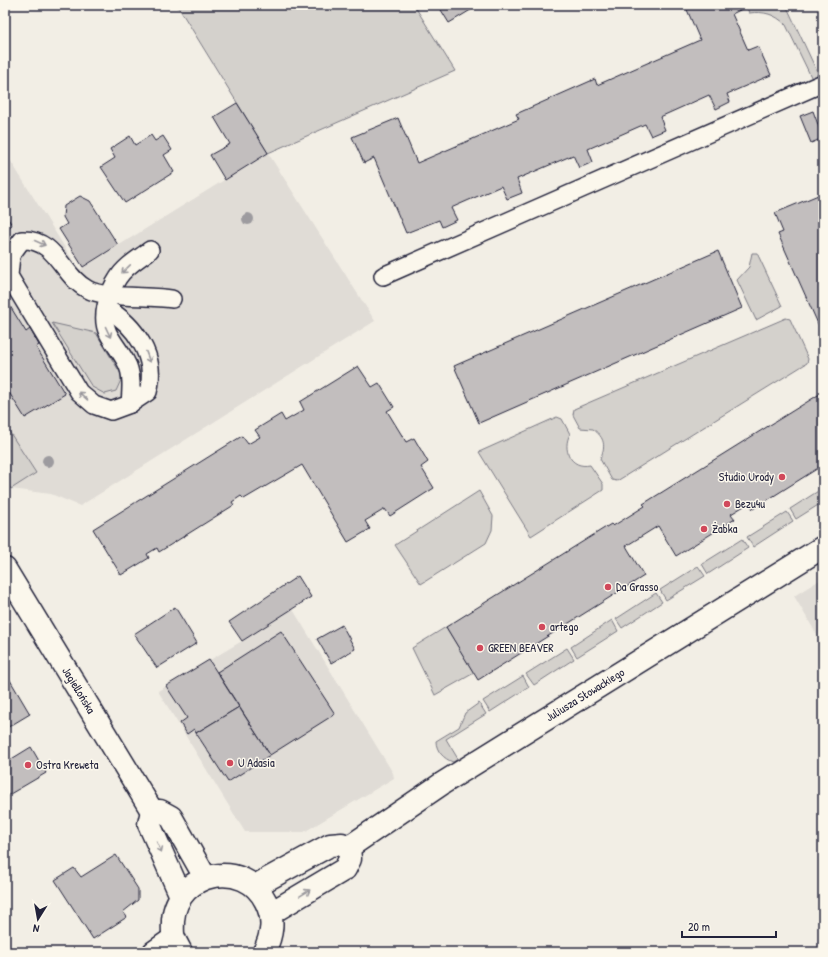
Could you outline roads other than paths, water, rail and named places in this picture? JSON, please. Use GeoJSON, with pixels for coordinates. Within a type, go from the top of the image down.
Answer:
{"type":"FeatureCollection","features":[{"type":"Feature","properties":{"kind":"street","name":"Juliusza Słowackiego"},"geometry":{"type":"LineString","coordinates":[[350,846],[443,783],[823,547]]}},
{"type":"Feature","properties":{"kind":"street","name":"Jagiellońska"},"geometry":{"type":"LineString","coordinates":[[5,570],[11,592],[152,811]]}},
{"type":"Feature","properties":{"kind":"street"},"geometry":{"type":"LineString","coordinates":[[181,896],[149,824],[152,811],[160,811],[171,817],[205,877]]}},
{"type":"Feature","properties":{"kind":"street"},"geometry":{"type":"LineString","coordinates":[[255,886],[330,845],[342,844],[350,846],[350,860],[345,869],[271,913]]}},
{"type":"Feature","properties":{"kind":"street"},"geometry":{"type":"LineString","coordinates":[[154,952],[178,945],[174,910],[181,896],[192,885],[205,877],[221,874],[236,876],[255,886],[262,894],[271,913],[270,938],[264,952]]}},
{"type":"Feature","properties":{"kind":"lane"},"geometry":{"type":"LineString","coordinates":[[382,276],[823,83]]}},
{"type":"Feature","properties":{"kind":"lane"},"geometry":{"type":"LineString","coordinates":[[22,240],[32,240],[47,246],[78,284],[108,302],[130,326],[147,354],[152,367],[151,382],[148,392],[130,404],[111,411],[94,405],[79,392],[9,276],[11,255],[22,240]]}},
{"type":"Feature","properties":{"kind":"lane"},"geometry":{"type":"LineString","coordinates":[[130,404],[130,376],[127,362],[108,334],[104,321],[108,302],[118,278],[130,265],[150,250]]}},
{"type":"Feature","properties":{"kind":"lane"},"geometry":{"type":"LineString","coordinates":[[108,302],[150,296],[172,299]]}},
{"type":"Feature","properties":{"kind":"place","name":"Studio Urody"},"geometry":{"type":"Point","coordinates":[782,477]}},
{"type":"Feature","properties":{"kind":"place","name":"Bezu4u"},"geometry":{"type":"Point","coordinates":[727,504]}},
{"type":"Feature","properties":{"kind":"place","name":"Żabka"},"geometry":{"type":"Point","coordinates":[704,529]}},
{"type":"Feature","properties":{"kind":"place","name":"Da Grasso"},"geometry":{"type":"Point","coordinates":[608,587]}},
{"type":"Feature","properties":{"kind":"place","name":"artego"},"geometry":{"type":"Point","coordinates":[542,627]}},
{"type":"Feature","properties":{"kind":"place","name":"GREEN BEAVER"},"geometry":{"type":"Point","coordinates":[480,648]}},
{"type":"Feature","properties":{"kind":"place","name":"U Adasia"},"geometry":{"type":"Point","coordinates":[230,763]}},
{"type":"Feature","properties":{"kind":"place","name":"Ostra Kreweta"},"geometry":{"type":"Point","coordinates":[28,765]}}]}
